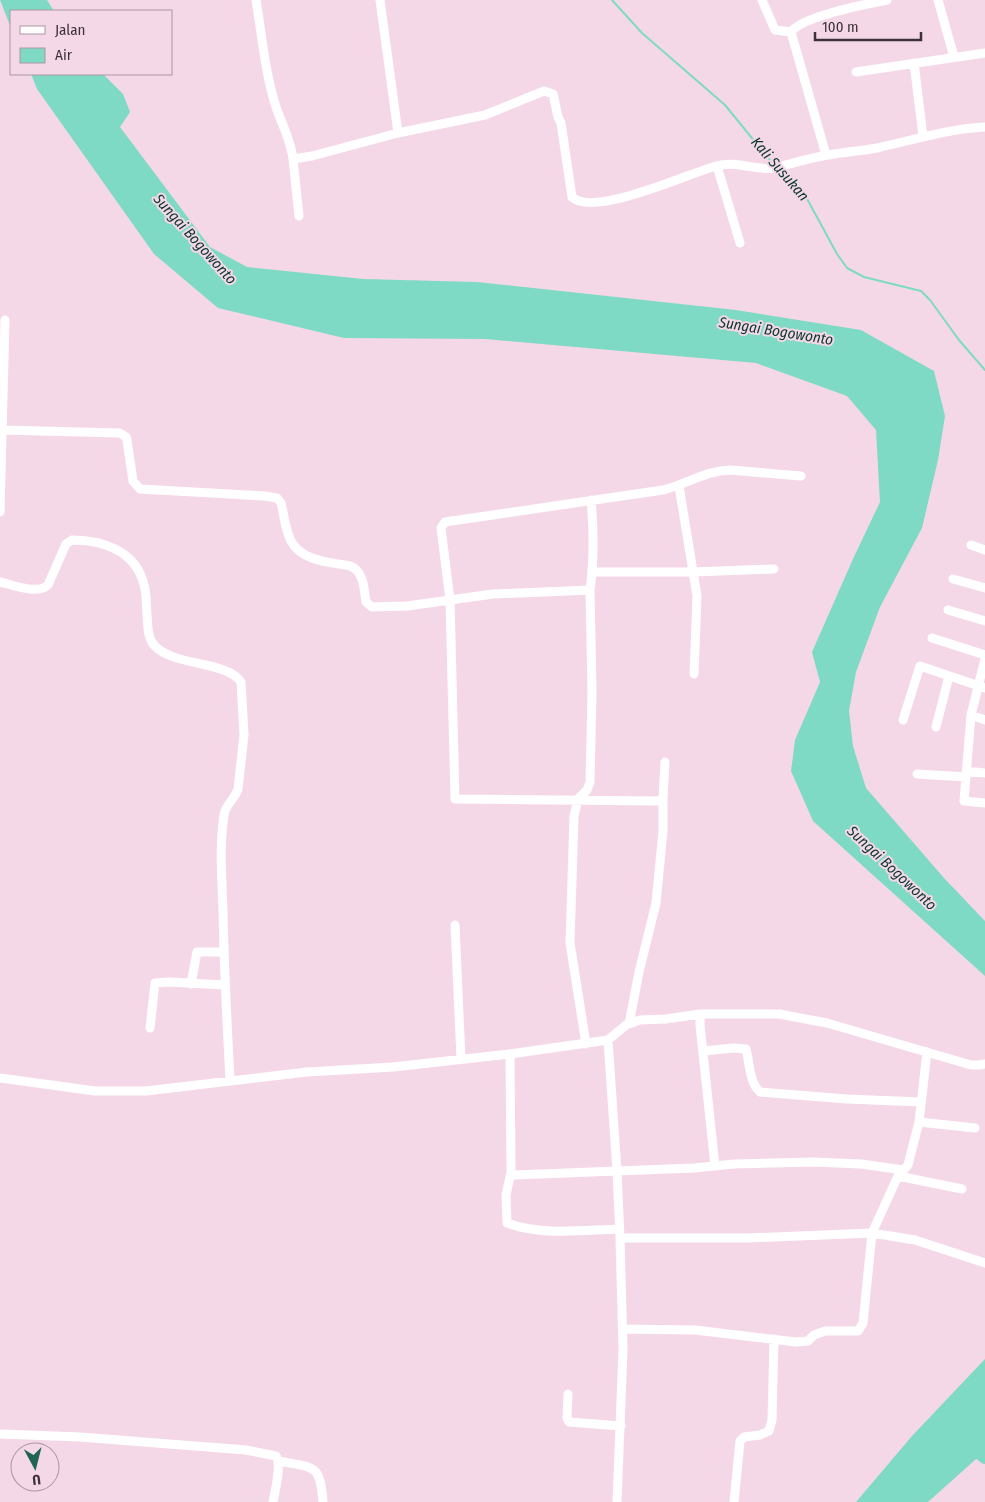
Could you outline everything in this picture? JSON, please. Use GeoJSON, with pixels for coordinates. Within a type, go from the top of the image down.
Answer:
{"type":"FeatureCollection","features":[{"type":"Feature","properties":{"kind":"street"},"geometry":{"type":"LineString","coordinates":[[256,0],[267,68],[276,107],[289,137],[299,216]]}},
{"type":"Feature","properties":{"kind":"street"},"geometry":{"type":"LineString","coordinates":[[380,0],[398,133]]}},
{"type":"Feature","properties":{"kind":"street"},"geometry":{"type":"LineString","coordinates":[[762,0],[775,30],[791,32],[798,26],[836,11],[887,0]]}},
{"type":"Feature","properties":{"kind":"street"},"geometry":{"type":"LineString","coordinates":[[938,0],[954,57]]}},
{"type":"Feature","properties":{"kind":"street"},"geometry":{"type":"LineString","coordinates":[[791,32],[826,155]]}},
{"type":"Feature","properties":{"kind":"street"},"geometry":{"type":"LineString","coordinates":[[856,72],[985,54]]}},
{"type":"Feature","properties":{"kind":"street"},"geometry":{"type":"LineString","coordinates":[[914,63],[923,136]]}},
{"type":"Feature","properties":{"kind":"street"},"geometry":{"type":"LineString","coordinates":[[293,159],[485,114],[544,91],[552,94],[555,99],[558,117],[563,128],[572,197],[577,201],[609,201],[645,192],[730,163],[770,168],[826,155],[875,148],[923,136],[985,127]]}},
{"type":"Feature","properties":{"kind":"street"},"geometry":{"type":"LineString","coordinates":[[717,166],[740,243]]}},
{"type":"Feature","properties":{"kind":"street"},"geometry":{"type":"LineString","coordinates":[[0,512],[4,320]]}},
{"type":"Feature","properties":{"kind":"street"},"geometry":{"type":"LineString","coordinates":[[1,430],[117,433],[124,435],[127,440],[134,481],[140,490],[277,498],[282,503],[290,540],[295,547],[307,556],[356,568],[361,578],[368,605],[372,607],[407,606],[493,594],[590,590]]}},
{"type":"Feature","properties":{"kind":"street"},"geometry":{"type":"LineString","coordinates":[[663,799],[650,801],[455,800],[450,600],[441,528],[443,523],[634,495],[679,486],[719,470],[801,476]]}},
{"type":"Feature","properties":{"kind":"street"},"geometry":{"type":"LineString","coordinates":[[679,486],[697,596],[694,674]]}},
{"type":"Feature","properties":{"kind":"street"},"geometry":{"type":"LineString","coordinates":[[586,1044],[570,943],[574,816],[578,800],[589,786],[591,762],[590,590],[594,539],[591,500]]}},
{"type":"Feature","properties":{"kind":"street"},"geometry":{"type":"LineString","coordinates":[[0,582],[32,589],[44,588],[48,585],[69,540],[75,539],[112,546],[131,560],[140,573],[144,585],[149,636],[155,647],[168,654],[232,673],[241,682],[244,735],[238,789],[226,808],[224,815],[221,861],[230,1080]]}},
{"type":"Feature","properties":{"kind":"street"},"geometry":{"type":"LineString","coordinates":[[971,545],[985,550]]}},
{"type":"Feature","properties":{"kind":"street"},"geometry":{"type":"LineString","coordinates":[[592,572],[693,572],[774,568]]}},
{"type":"Feature","properties":{"kind":"street"},"geometry":{"type":"LineString","coordinates":[[953,579],[985,588]]}},
{"type":"Feature","properties":{"kind":"street"},"geometry":{"type":"LineString","coordinates":[[948,610],[985,622]]}},
{"type":"Feature","properties":{"kind":"street"},"geometry":{"type":"LineString","coordinates":[[932,638],[985,657],[981,686],[971,714],[964,801],[985,803]]}},
{"type":"Feature","properties":{"kind":"street"},"geometry":{"type":"LineString","coordinates":[[903,720],[920,666],[981,686]]}},
{"type":"Feature","properties":{"kind":"street"},"geometry":{"type":"LineString","coordinates":[[936,727],[949,676]]}},
{"type":"Feature","properties":{"kind":"street"},"geometry":{"type":"LineString","coordinates":[[971,714],[985,720]]}},
{"type":"Feature","properties":{"kind":"street"},"geometry":{"type":"LineString","coordinates":[[630,1024],[639,972],[656,903],[663,831],[665,762]]}},
{"type":"Feature","properties":{"kind":"street"},"geometry":{"type":"LineString","coordinates":[[917,774],[985,773]]}},
{"type":"Feature","properties":{"kind":"street"},"geometry":{"type":"LineString","coordinates":[[455,925],[461,1059]]}},
{"type":"Feature","properties":{"kind":"street"},"geometry":{"type":"LineString","coordinates":[[192,984],[197,952],[224,952]]}},
{"type":"Feature","properties":{"kind":"street"},"geometry":{"type":"LineString","coordinates":[[150,1028],[156,983],[225,985]]}},
{"type":"Feature","properties":{"kind":"street"},"geometry":{"type":"LineString","coordinates":[[700,1014],[715,1166]]}},
{"type":"Feature","properties":{"kind":"street"},"geometry":{"type":"LineString","coordinates":[[0,1078],[71,1089],[115,1092],[154,1090],[307,1072],[393,1067],[586,1044],[608,1040],[630,1024],[640,1020],[666,1019],[700,1014],[779,1014],[827,1023],[970,1065],[985,1064]]}},
{"type":"Feature","properties":{"kind":"street"},"geometry":{"type":"LineString","coordinates":[[608,1040],[617,1171],[623,1330],[617,1502]]}},
{"type":"Feature","properties":{"kind":"street"},"geometry":{"type":"LineString","coordinates":[[703,1051],[734,1048],[746,1049],[752,1080],[755,1088],[760,1092],[846,1099],[921,1102]]}},
{"type":"Feature","properties":{"kind":"street"},"geometry":{"type":"LineString","coordinates":[[623,1330],[695,1330],[796,1342],[808,1341],[814,1335],[825,1330],[858,1331],[863,1323],[872,1233],[901,1173],[908,1164],[919,1122],[927,1052]]}},
{"type":"Feature","properties":{"kind":"street"},"geometry":{"type":"LineString","coordinates":[[510,1054],[510,1172],[506,1195],[506,1223],[521,1228],[544,1231],[738,1238],[833,1236],[872,1233],[915,1240],[985,1263]]}},
{"type":"Feature","properties":{"kind":"street"},"geometry":{"type":"LineString","coordinates":[[919,1122],[975,1128]]}},
{"type":"Feature","properties":{"kind":"street"},"geometry":{"type":"LineString","coordinates":[[510,1172],[515,1175],[813,1162],[861,1164],[962,1189]]}},
{"type":"Feature","properties":{"kind":"street"},"geometry":{"type":"LineString","coordinates":[[734,1502],[740,1442],[744,1437],[760,1435],[768,1431],[772,1420],[774,1339]]}},
{"type":"Feature","properties":{"kind":"street"},"geometry":{"type":"LineString","coordinates":[[568,1394],[567,1418],[569,1422],[621,1426]]}},
{"type":"Feature","properties":{"kind":"street"},"geometry":{"type":"LineString","coordinates":[[0,1434],[80,1437],[246,1450],[276,1456],[278,1461],[273,1502]]}},
{"type":"Feature","properties":{"kind":"street"},"geometry":{"type":"LineString","coordinates":[[278,1461],[310,1467],[317,1472],[322,1481],[323,1502]]}},
{"type":"Feature","properties":{"kind":"water"},"geometry":{"type":"Polygon","coordinates":[[[0,0],[47,0],[53,10],[10,10],[10,25],[0,0]]]}},
{"type":"Feature","properties":{"kind":"water","name":"Sungai Bogowonto"},"geometry":{"type":"Polygon","coordinates":[[[31,75],[104,75],[123,94],[130,112],[120,127],[210,247],[247,267],[363,279],[477,282],[736,310],[861,330],[934,371],[945,416],[938,460],[922,528],[880,607],[856,672],[849,711],[853,746],[866,788],[944,878],[985,921],[985,976],[813,821],[791,771],[795,740],[820,682],[812,652],[880,502],[876,430],[847,396],[756,363],[485,339],[344,338],[218,308],[154,254],[37,89],[31,75]]]}},
{"type":"Feature","properties":{"kind":"water"},"geometry":{"type":"Polygon","coordinates":[[[985,1359],[985,1451],[928,1502],[856,1502],[912,1436],[985,1359]]]}},
{"type":"Feature","properties":{"kind":"waterway","name":"Kali Susukan"},"geometry":{"type":"LineString","coordinates":[[612,0],[642,33],[725,105],[773,164]]}},
{"type":"Feature","properties":{"kind":"waterway","name":"Kali Susukan"},"geometry":{"type":"LineString","coordinates":[[777,169],[783,177],[805,195],[837,254],[847,268],[864,277],[921,291],[985,370]]}},
{"type":"Feature","properties":{"kind":"waterway"},"geometry":{"type":"LineString","coordinates":[[968,1444],[985,1458]]}}]}
